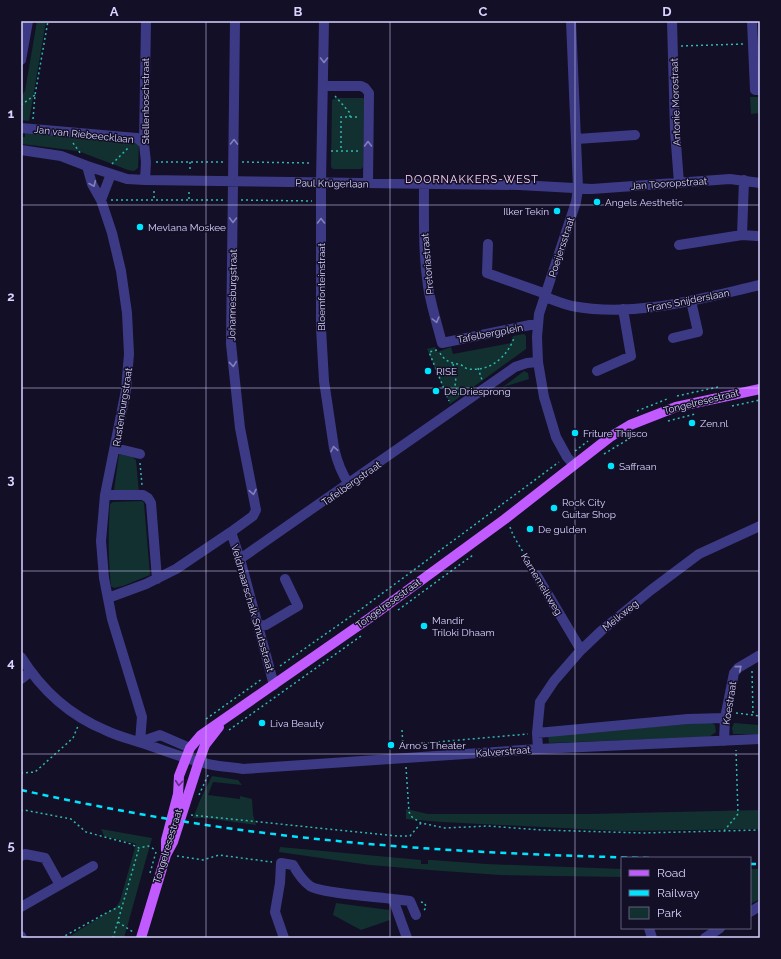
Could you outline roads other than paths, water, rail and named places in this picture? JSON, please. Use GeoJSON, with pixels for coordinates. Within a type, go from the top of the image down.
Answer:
{"type":"FeatureCollection","features":[{"type":"Feature","properties":{"kind":"main road","name":"Tongelresestraat"},"geometry":{"type":"LineString","coordinates":[[137,935],[161,852],[166,840],[178,794],[179,776],[190,748],[202,735],[371,617],[504,519],[610,437],[630,425],[676,407],[760,389]]}},
{"type":"Feature","properties":{"kind":"main road","name":"Tongelresestraat"},"geometry":{"type":"LineString","coordinates":[[161,852],[173,842],[205,745],[224,720]]}},
{"type":"Feature","properties":{"kind":"street"},"geometry":{"type":"LineString","coordinates":[[21,60],[28,21]]}},
{"type":"Feature","properties":{"kind":"street","name":"Stellenboschstraat"},"geometry":{"type":"LineString","coordinates":[[146,21],[141,141],[146,162],[146,180]]}},
{"type":"Feature","properties":{"kind":"street","name":"Johannesburgstraat"},"geometry":{"type":"LineString","coordinates":[[231,532],[253,516],[256,510],[240,428],[231,344],[235,21]]}},
{"type":"Feature","properties":{"kind":"street","name":"Bloemfonteinstraat"},"geometry":{"type":"LineString","coordinates":[[324,21],[327,86],[321,182],[321,322],[324,381],[337,461],[342,474],[349,484]]}},
{"type":"Feature","properties":{"kind":"street","name":"Poeijersstraat"},"geometry":{"type":"LineString","coordinates":[[571,21],[578,188],[576,202],[539,314],[538,362],[544,397],[556,437],[567,457],[574,465]]}},
{"type":"Feature","properties":{"kind":"street","name":"Antonie Morostraat"},"geometry":{"type":"LineString","coordinates":[[672,21],[675,131],[679,183]]}},
{"type":"Feature","properties":{"kind":"street"},"geometry":{"type":"LineString","coordinates":[[752,21],[758,90]]}},
{"type":"Feature","properties":{"kind":"street"},"geometry":{"type":"LineString","coordinates":[[327,86],[361,86],[366,88],[368,93],[368,183]]}},
{"type":"Feature","properties":{"kind":"street","name":"Jan van Riebeecklaan"},"geometry":{"type":"LineString","coordinates":[[21,128],[141,141]]}},
{"type":"Feature","properties":{"kind":"street"},"geometry":{"type":"LineString","coordinates":[[577,139],[635,135]]}},
{"type":"Feature","properties":{"kind":"street"},"geometry":{"type":"LineString","coordinates":[[21,150],[61,156],[84,165]]}},
{"type":"Feature","properties":{"kind":"street","name":"Paul Krügerlaan"},"geometry":{"type":"LineString","coordinates":[[84,165],[127,179],[146,180],[519,185],[578,188]]}},
{"type":"Feature","properties":{"kind":"street","name":"Rustenburgstraat"},"geometry":{"type":"LineString","coordinates":[[84,165],[92,184],[102,200],[119,258],[125,291],[128,370],[123,408],[105,495],[101,541],[104,578],[112,619],[142,717],[140,742]]}},
{"type":"Feature","properties":{"kind":"street"},"geometry":{"type":"LineString","coordinates":[[102,200],[111,174]]}},
{"type":"Feature","properties":{"kind":"street","name":"Jan Tooropstraat"},"geometry":{"type":"LineString","coordinates":[[578,188],[592,189],[730,179],[760,183]]}},
{"type":"Feature","properties":{"kind":"street"},"geometry":{"type":"LineString","coordinates":[[742,235],[744,180]]}},
{"type":"Feature","properties":{"kind":"street","name":"Pretoriastraat"},"geometry":{"type":"LineString","coordinates":[[424,184],[424,229],[428,284],[442,343]]}},
{"type":"Feature","properties":{"kind":"street"},"geometry":{"type":"LineString","coordinates":[[679,245],[742,235],[757,236]]}},
{"type":"Feature","properties":{"kind":"street","name":"Frans Snijderslaan"},"geometry":{"type":"LineString","coordinates":[[488,244],[487,273],[571,305],[605,309],[664,306],[760,285]]}},
{"type":"Feature","properties":{"kind":"street"},"geometry":{"type":"LineString","coordinates":[[673,338],[698,332],[691,301]]}},
{"type":"Feature","properties":{"kind":"street"},"geometry":{"type":"LineString","coordinates":[[597,371],[631,356],[623,309]]}},
{"type":"Feature","properties":{"kind":"street","name":"Tafelbergplein"},"geometry":{"type":"LineString","coordinates":[[442,343],[530,325],[538,325]]}},
{"type":"Feature","properties":{"kind":"street","name":"Tafelbergstraat"},"geometry":{"type":"LineString","coordinates":[[240,559],[463,405],[515,367],[522,364],[538,362]]}},
{"type":"Feature","properties":{"kind":"street"},"geometry":{"type":"LineString","coordinates":[[115,448],[140,454]]}},
{"type":"Feature","properties":{"kind":"street"},"geometry":{"type":"LineString","coordinates":[[105,495],[143,495],[148,498],[151,503],[158,578]]}},
{"type":"Feature","properties":{"kind":"street","name":"Melkweg"},"geometry":{"type":"LineString","coordinates":[[538,749],[537,733],[540,702],[554,681],[581,650],[601,630],[699,554],[760,526]]}},
{"type":"Feature","properties":{"kind":"street"},"geometry":{"type":"LineString","coordinates":[[108,598],[146,584],[176,569],[231,532]]}},
{"type":"Feature","properties":{"kind":"street","name":"Veldmaarschalk Smutsstraat"},"geometry":{"type":"LineString","coordinates":[[231,532],[240,559],[274,685]]}},
{"type":"Feature","properties":{"kind":"street","name":"Karnemelkweg"},"geometry":{"type":"LineString","coordinates":[[537,576],[581,650]]}},
{"type":"Feature","properties":{"kind":"street"},"geometry":{"type":"LineString","coordinates":[[258,626],[266,625],[298,606],[285,579]]}},
{"type":"Feature","properties":{"kind":"street","name":"Kalverstraat"},"geometry":{"type":"LineString","coordinates":[[21,657],[30,672],[61,704],[82,719],[106,731],[186,758],[212,765],[243,769],[538,749],[760,739]]}},
{"type":"Feature","properties":{"kind":"street","name":"Koestraat"},"geometry":{"type":"LineString","coordinates":[[724,741],[726,715],[734,673],[738,668],[756,657]]}},
{"type":"Feature","properties":{"kind":"street"},"geometry":{"type":"LineString","coordinates":[[21,679],[30,672]]}},
{"type":"Feature","properties":{"kind":"street","name":"Kalverstraat"},"geometry":{"type":"LineString","coordinates":[[537,733],[726,715]]}},
{"type":"Feature","properties":{"kind":"street"},"geometry":{"type":"LineString","coordinates":[[140,742],[160,736],[190,748]]}},
{"type":"Feature","properties":{"kind":"street"},"geometry":{"type":"LineString","coordinates":[[21,856],[25,854],[45,858],[60,885]]}},
{"type":"Feature","properties":{"kind":"street"},"geometry":{"type":"LineString","coordinates":[[284,938],[275,912],[280,883],[281,863],[293,864],[298,873],[311,887],[332,892],[410,901],[416,915]]}},
{"type":"Feature","properties":{"kind":"street"},"geometry":{"type":"LineString","coordinates":[[21,907],[93,866]]}},
{"type":"Feature","properties":{"kind":"street"},"geometry":{"type":"LineString","coordinates":[[393,899],[407,938]]}},
{"type":"Feature","properties":{"kind":"street"},"geometry":{"type":"LineString","coordinates":[[751,911],[760,906]]}},
{"type":"Feature","properties":{"kind":"street"},"geometry":{"type":"LineString","coordinates":[[705,938],[718,929]]}},
{"type":"Feature","properties":{"kind":"railway"},"geometry":{"type":"LineString","coordinates":[[21,790],[173,820],[313,839],[457,850],[621,857]]}},
{"type":"Feature","properties":{"kind":"railway"},"geometry":{"type":"LineString","coordinates":[[751,864],[760,864]]}},
{"type":"Feature","properties":{"kind":"place","name":"Angels Aesthetic"},"geometry":{"type":"Point","coordinates":[597,202]}},
{"type":"Feature","properties":{"kind":"place","name":"Ilker Tekin"},"geometry":{"type":"Point","coordinates":[557,211]}},
{"type":"Feature","properties":{"kind":"place","name":"Mevlana Moskee"},"geometry":{"type":"Point","coordinates":[140,227]}},
{"type":"Feature","properties":{"kind":"place","name":"RISE"},"geometry":{"type":"Point","coordinates":[428,371]}},
{"type":"Feature","properties":{"kind":"place","name":"De Driesprong"},"geometry":{"type":"Point","coordinates":[436,391]}},
{"type":"Feature","properties":{"kind":"place","name":"Zen.nl"},"geometry":{"type":"Point","coordinates":[692,423]}},
{"type":"Feature","properties":{"kind":"place","name":"Friture Thijsco"},"geometry":{"type":"Point","coordinates":[575,433]}},
{"type":"Feature","properties":{"kind":"place","name":"Saffraan"},"geometry":{"type":"Point","coordinates":[611,466]}},
{"type":"Feature","properties":{"kind":"place","name":"Rock City Guitar Shop"},"geometry":{"type":"Point","coordinates":[554,508]}},
{"type":"Feature","properties":{"kind":"place","name":"De gulden"},"geometry":{"type":"Point","coordinates":[530,529]}},
{"type":"Feature","properties":{"kind":"place","name":"Mandir Triloki Dhaam"},"geometry":{"type":"Point","coordinates":[424,626]}},
{"type":"Feature","properties":{"kind":"place","name":"Liva Beauty"},"geometry":{"type":"Point","coordinates":[262,723]}},
{"type":"Feature","properties":{"kind":"place","name":"Arno's Theater"},"geometry":{"type":"Point","coordinates":[391,745]}},
{"type":"Feature","properties":{"kind":"district","name":"DOORNAKKERS-WEST"},"geometry":{"type":"Point","coordinates":[472,179]}}]}
